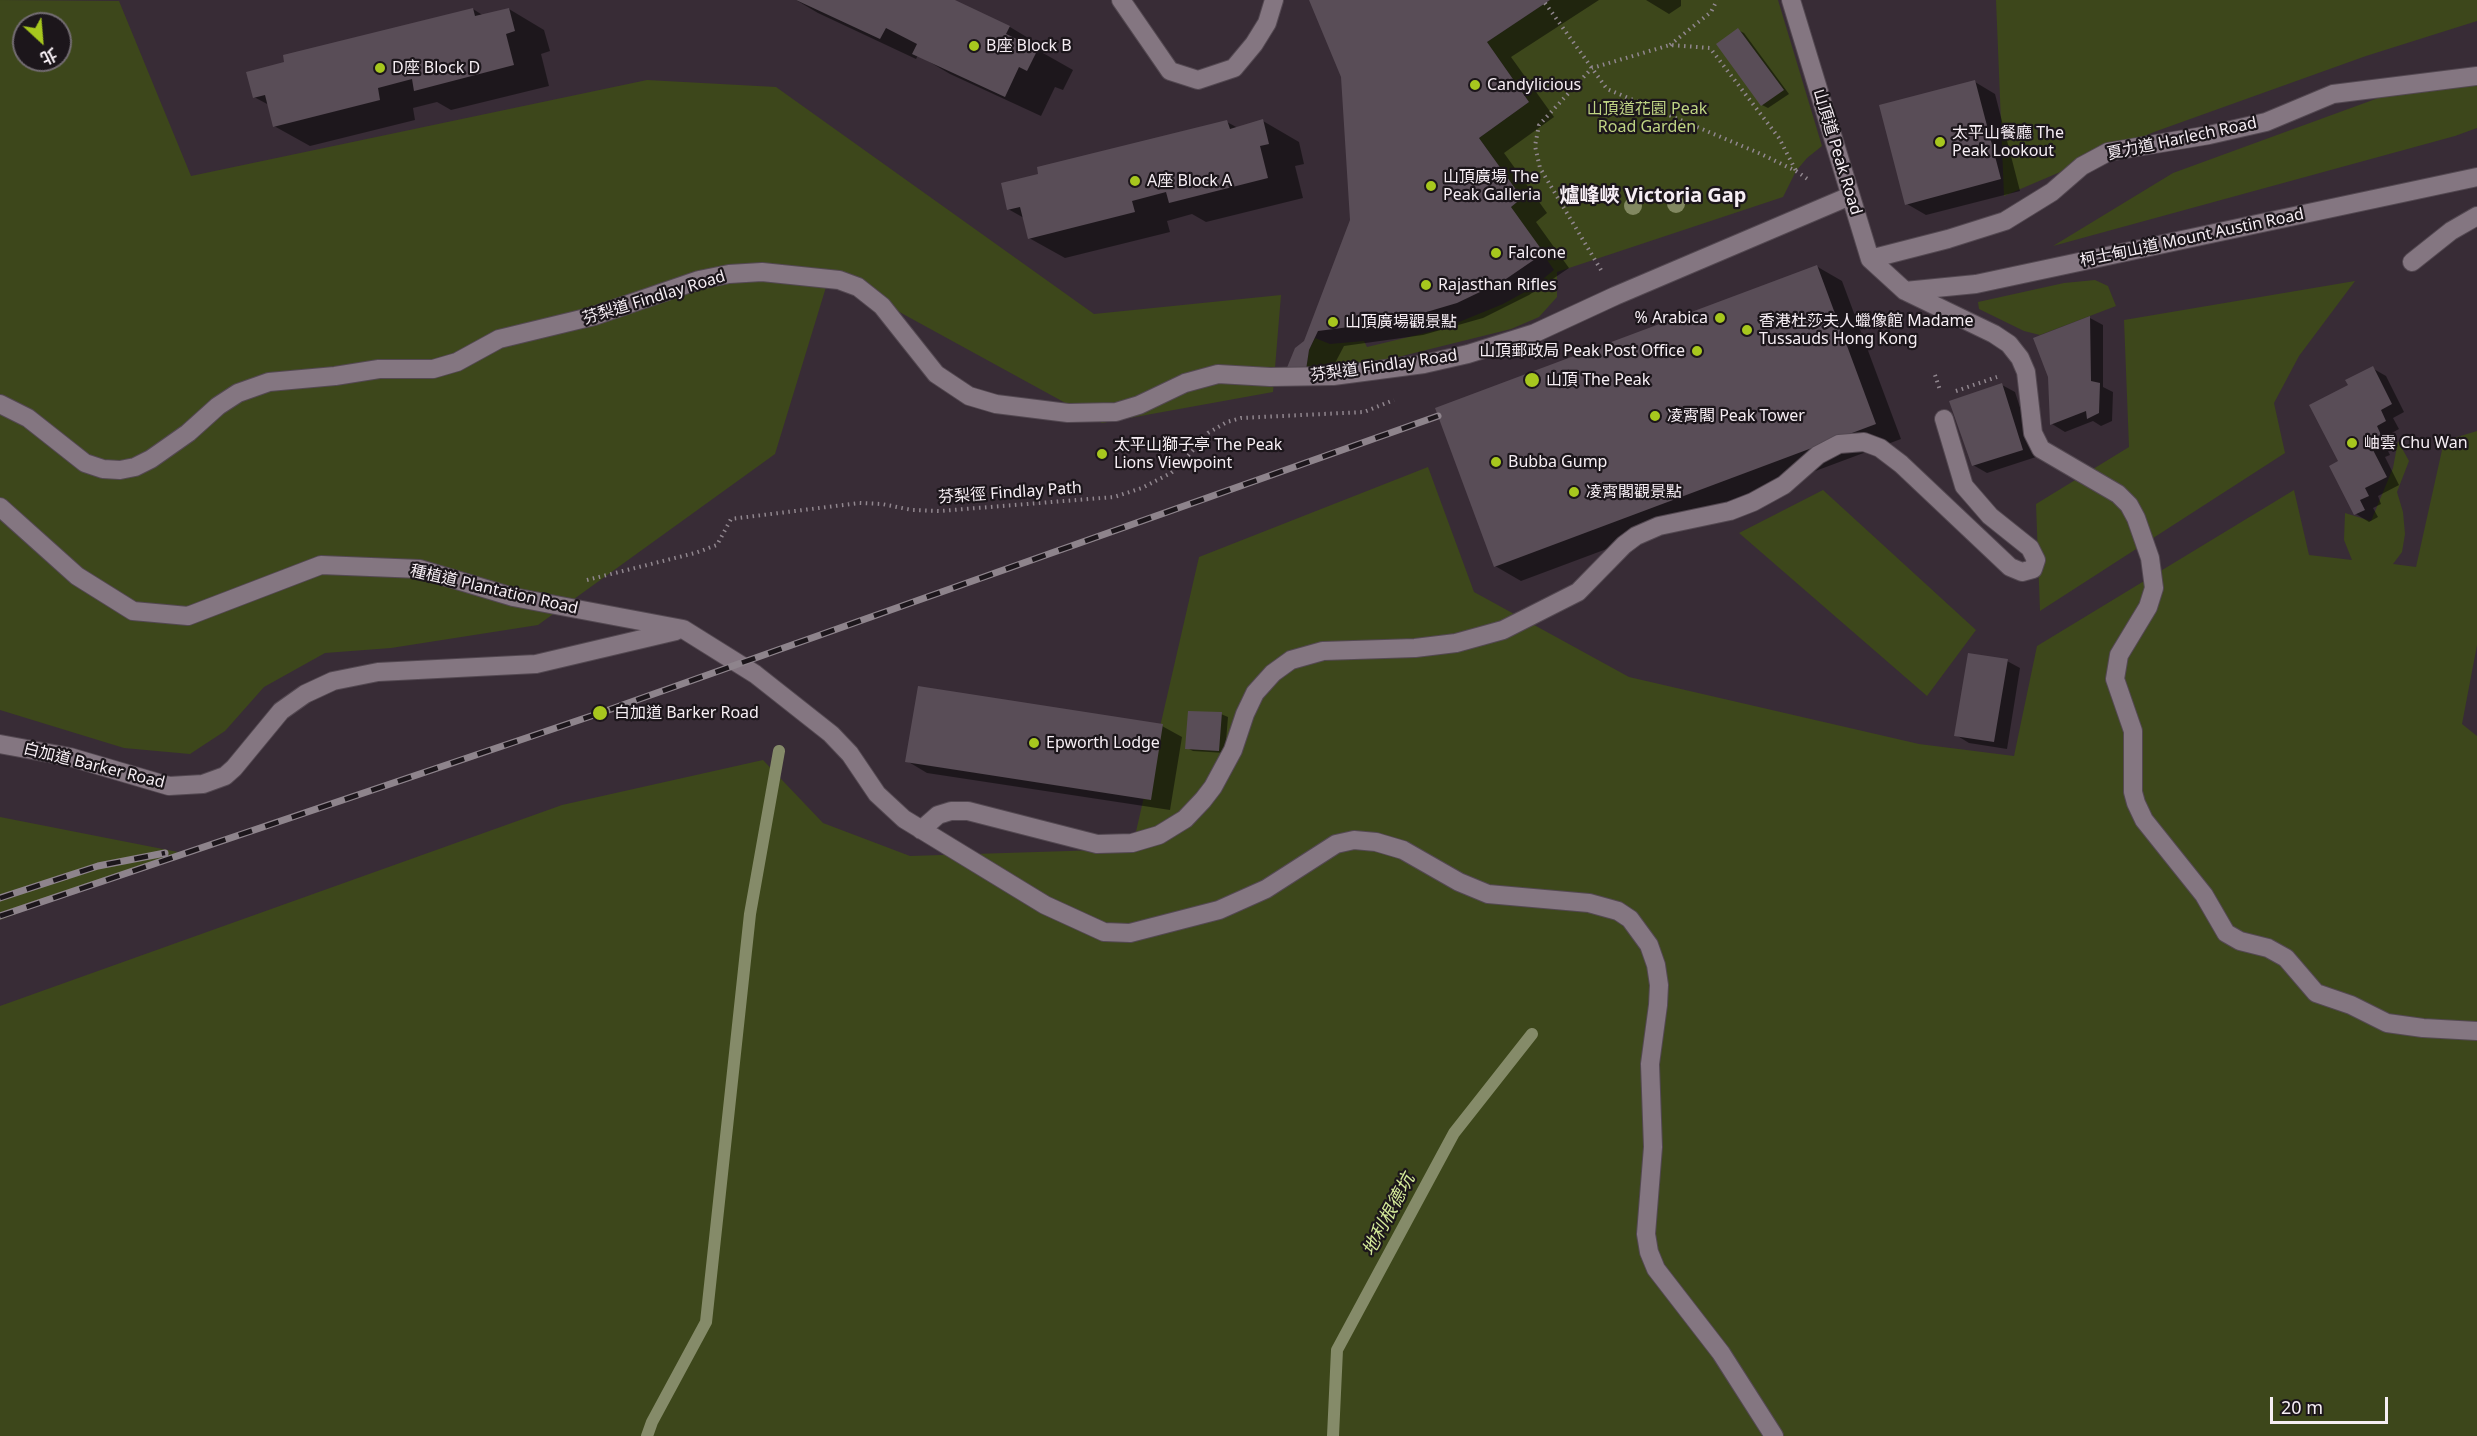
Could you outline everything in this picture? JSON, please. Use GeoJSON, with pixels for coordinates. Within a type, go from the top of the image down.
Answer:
{"type":"FeatureCollection","features":[{"type":"Feature","properties":{"kind":"street"},"geometry":{"type":"LineString","coordinates":[[1120,0],[1170,71],[1198,80],[1234,68],[1254,44],[1267,23],[1274,0]]}},
{"type":"Feature","properties":{"kind":"street","name":"山頂道 Peak Road"},"geometry":{"type":"LineString","coordinates":[[1791,0],[1870,259],[1905,291],[1994,334],[2009,344],[2020,358],[2026,372],[2033,432],[2041,449],[2114,491],[2132,511],[2150,558],[2154,588],[2148,607],[2122,650],[2116,666],[2118,690],[2133,731],[2133,792],[2144,820],[2208,901],[2223,930],[2240,941],[2268,948],[2286,958],[2308,986],[2320,996],[2351,1005],[2374,1018],[2408,1026],[2477,1031]]}},
{"type":"Feature","properties":{"kind":"street","name":"夏力道 Harlech Road"},"geometry":{"type":"LineString","coordinates":[[1870,259],[1948,239],[2005,221],[2052,192],[2082,165],[2108,152],[2210,135],[2266,122],[2333,94],[2477,76]]}},
{"type":"Feature","properties":{"kind":"street","name":"柯士甸山道 Mount Austin Road"},"geometry":{"type":"LineString","coordinates":[[1905,291],[1976,284],[2477,177]]}},
{"type":"Feature","properties":{"kind":"street","name":"芬梨道 Findlay Road"},"geometry":{"type":"LineString","coordinates":[[0,404],[28,418],[85,463],[103,469],[120,470],[135,467],[150,459],[188,433],[218,406],[238,393],[269,382],[379,369],[433,369],[457,362],[499,339],[579,321],[707,279],[736,273],[762,272],[839,280],[858,287],[882,306],[936,374],[969,396],[1016,407],[1068,413],[1105,413],[1128,409],[1185,383],[1218,374],[1285,378],[1333,376],[1424,364],[1468,354],[1535,333],[1615,296],[1850,196]]}},
{"type":"Feature","properties":{"kind":"street"},"geometry":{"type":"LineString","coordinates":[[2412,262],[2451,231],[2477,216]]}},
{"type":"Feature","properties":{"kind":"street"},"geometry":{"type":"LineString","coordinates":[[921,830],[938,816],[951,811],[968,811],[1097,844],[1124,844],[1159,836],[1185,819],[1203,800],[1233,750],[1255,693],[1273,673],[1291,660],[1323,651],[1415,648],[1456,644],[1503,630],[1578,592],[1624,545],[1636,536],[1659,526],[1730,511],[1753,502],[1784,485],[1818,455],[1839,444],[1864,442],[1880,448],[2010,567],[2022,572],[2033,569],[2036,560],[2030,548],[1990,516],[1968,491],[1961,479],[1944,419]]}},
{"type":"Feature","properties":{"kind":"street","name":"種植道 Plantation Road"},"geometry":{"type":"LineString","coordinates":[[0,507],[76,576],[133,611],[188,616],[321,565],[420,569],[513,597],[683,629],[754,674],[831,734],[850,754],[877,794],[904,819],[1045,905],[1096,930],[1112,934],[1130,933],[1187,920],[1246,900],[1336,844],[1354,840],[1376,842],[1403,850],[1459,882],[1488,894],[1600,905],[1625,915],[1635,924],[1649,945],[1656,965],[1659,985],[1650,1074],[1653,1147],[1646,1234],[1648,1252],[1656,1269],[1721,1353],[1774,1436]]}},
{"type":"Feature","properties":{"kind":"street","name":"白加道 Barker Road"},"geometry":{"type":"LineString","coordinates":[[0,744],[70,757],[169,786],[203,784],[225,776],[234,768],[250,751],[272,720],[287,706],[318,686],[333,681],[378,672],[536,664],[683,629]]}},
{"type":"Feature","properties":{"kind":"path"},"geometry":{"type":"LineString","coordinates":[[1670,45],[1711,12],[1717,0]]}},
{"type":"Feature","properties":{"kind":"path"},"geometry":{"type":"LineString","coordinates":[[1545,3],[1592,68],[1607,89],[1796,171],[1779,138],[1710,48],[1670,45],[1592,68],[1539,125],[1535,146],[1540,168],[1615,296]]}},
{"type":"Feature","properties":{"kind":"path"},"geometry":{"type":"LineString","coordinates":[[1935,375],[1942,396],[1944,419]]}},
{"type":"Feature","properties":{"kind":"path"},"geometry":{"type":"LineString","coordinates":[[1942,396],[2004,375]]}},
{"type":"Feature","properties":{"kind":"path","name":"芬梨徑 Findlay Path"},"geometry":{"type":"LineString","coordinates":[[582,581],[695,553],[717,544],[731,519],[859,503],[940,511],[1114,497],[1143,488],[1171,473],[1208,433],[1227,422],[1241,418],[1364,412],[1401,397]]}},
{"type":"Feature","properties":{"kind":"green space"},"geometry":{"type":"Polygon","coordinates":[[[0,0],[119,1],[191,176],[647,80],[776,87],[1094,314],[1281,295],[1273,392],[1102,423],[830,274],[775,454],[538,625],[391,648],[325,653],[264,687],[225,731],[190,754],[124,748],[0,710],[0,0]]]}},
{"type":"Feature","properties":{"kind":"green space","name":"山頂道花園 Peak Road Garden"},"geometry":{"type":"Polygon","coordinates":[[[1550,0],[1778,0],[1822,146],[1796,171],[1783,197],[1557,272],[1557,297],[1539,317],[1511,329],[1386,360],[1306,370],[1309,350],[1315,338],[1330,344],[1364,341],[1367,347],[1442,329],[1503,304],[1532,288],[1554,270],[1511,207],[1522,198],[1479,138],[1529,102],[1487,42],[1550,0]]]}},
{"type":"Feature","properties":{"kind":"green space"},"geometry":{"type":"Polygon","coordinates":[[[1996,0],[2477,0],[2477,21],[2366,56],[2154,132],[2004,196],[1996,0]]]}},
{"type":"Feature","properties":{"kind":"green space"},"geometry":{"type":"Polygon","coordinates":[[[2477,67],[2477,128],[2455,136],[2053,246],[2173,173],[2381,97],[2477,67]]]}},
{"type":"Feature","properties":{"kind":"green space"},"geometry":{"type":"Polygon","coordinates":[[[2095,280],[2108,286],[2116,306],[2040,335],[2024,331],[1979,309],[1978,302],[2064,283],[2095,280]]]}},
{"type":"Feature","properties":{"kind":"green space"},"geometry":{"type":"Polygon","coordinates":[[[2355,281],[2299,356],[2274,403],[2285,453],[2040,611],[2036,504],[2129,447],[2124,320],[2355,281]]]}},
{"type":"Feature","properties":{"kind":"green space"},"geometry":{"type":"Polygon","coordinates":[[[2477,431],[2477,645],[2462,724],[2477,736],[2477,1436],[0,1436],[0,1006],[562,805],[763,760],[823,823],[910,856],[1132,849],[1199,557],[1428,467],[1474,592],[1629,677],[1919,744],[2014,756],[2037,646],[2294,490],[2309,555],[2352,560],[2344,540],[2345,513],[2371,521],[2393,468],[2398,441],[2409,461],[2397,492],[2403,512],[2405,534],[2402,552],[2393,564],[2416,567],[2444,441],[2477,431]]]}},
{"type":"Feature","properties":{"kind":"green space"},"geometry":{"type":"Polygon","coordinates":[[[1823,490],[1976,630],[1927,696],[1739,533],[1823,490]]]}},
{"type":"Feature","properties":{"kind":"green space"},"geometry":{"type":"Polygon","coordinates":[[[0,817],[178,852],[0,920],[0,817]]]}},
{"type":"Feature","properties":{"kind":"building","name":"B座 Block B"},"geometry":{"type":"Polygon","coordinates":[[[796,0],[955,0],[1010,26],[1006,34],[1038,49],[1027,71],[1019,67],[1005,97],[912,54],[917,44],[886,28],[880,39],[796,0]]]}},
{"type":"Feature","properties":{"kind":"building","name":"山頂廣場 The Peak Galleria"},"geometry":{"type":"Polygon","coordinates":[[[1309,0],[1550,0],[1487,42],[1529,102],[1479,138],[1522,198],[1511,207],[1544,253],[1503,281],[1457,303],[1396,321],[1318,331],[1309,350],[1306,370],[1286,370],[1295,348],[1304,341],[1350,220],[1341,77],[1309,0]]]}},
{"type":"Feature","properties":{"kind":"building","name":"D座 Block D"},"geometry":{"type":"Polygon","coordinates":[[[473,8],[475,16],[509,8],[515,31],[506,34],[514,65],[414,91],[412,79],[378,88],[380,100],[273,127],[265,95],[253,98],[246,72],[284,62],[283,55],[473,8]]]}},
{"type":"Feature","properties":{"kind":"building"},"geometry":{"type":"Polygon","coordinates":[[[1738,28],[1784,90],[1761,106],[1716,44],[1738,28]]]}},
{"type":"Feature","properties":{"kind":"building","name":"太平山餐廳 The Peak Lookout"},"geometry":{"type":"Polygon","coordinates":[[[1975,80],[2001,179],[1905,205],[1879,105],[1975,80]]]}},
{"type":"Feature","properties":{"kind":"building","name":"A座 Block A"},"geometry":{"type":"Polygon","coordinates":[[[1263,119],[1269,144],[1260,146],[1268,178],[1169,203],[1166,192],[1132,201],[1135,212],[1028,239],[1020,207],[1007,210],[1001,183],[1038,174],[1037,167],[1227,120],[1230,129],[1263,119]]]}},
{"type":"Feature","properties":{"kind":"building","name":"凌霄閣 Peak Tower"},"geometry":{"type":"Polygon","coordinates":[[[1817,265],[1876,424],[1494,567],[1435,408],[1817,265]]]}},
{"type":"Feature","properties":{"kind":"building"},"geometry":{"type":"Polygon","coordinates":[[[2090,316],[2091,381],[2100,383],[2099,413],[2087,419],[2086,411],[2050,425],[2048,377],[2033,338],[2090,316]]]}},
{"type":"Feature","properties":{"kind":"building","name":"岫雲 Chu Wan"},"geometry":{"type":"Polygon","coordinates":[[[2373,366],[2392,404],[2381,410],[2386,421],[2377,426],[2381,435],[2374,439],[2378,447],[2373,450],[2387,477],[2365,488],[2369,496],[2360,500],[2365,510],[2354,515],[2329,466],[2338,461],[2309,405],[2348,385],[2345,380],[2373,366]]]}},
{"type":"Feature","properties":{"kind":"building"},"geometry":{"type":"Polygon","coordinates":[[[2002,383],[2023,450],[1972,466],[1949,401],[2002,383]]]}},
{"type":"Feature","properties":{"kind":"building"},"geometry":{"type":"Polygon","coordinates":[[[1968,653],[2008,659],[1994,742],[1954,736],[1968,653]]]}},
{"type":"Feature","properties":{"kind":"building","name":"Epworth Lodge"},"geometry":{"type":"Polygon","coordinates":[[[918,686],[1163,724],[1151,800],[905,762],[918,686]]]}},
{"type":"Feature","properties":{"kind":"building"},"geometry":{"type":"Polygon","coordinates":[[[1188,711],[1222,712],[1219,751],[1185,749],[1188,711]]]}},
{"type":"Feature","properties":{"kind":"waterway"},"geometry":{"type":"LineString","coordinates":[[647,1436],[652,1422],[706,1322],[750,914],[779,751]]}},
{"type":"Feature","properties":{"kind":"waterway","name":"地利根德坑"},"geometry":{"type":"LineString","coordinates":[[1333,1436],[1337,1350],[1454,1133],[1532,1034]]}},
{"type":"Feature","properties":{"kind":"railway"},"geometry":{"type":"LineString","coordinates":[[0,916],[600,713],[1438,416]]}},
{"type":"Feature","properties":{"kind":"railway"},"geometry":{"type":"LineString","coordinates":[[0,898],[98,866],[165,853]]}},
{"type":"Feature","properties":{"kind":"place","name":"B座 Block B"},"geometry":{"type":"Point","coordinates":[974,46]}},
{"type":"Feature","properties":{"kind":"place","name":"D座 Block D"},"geometry":{"type":"Point","coordinates":[380,68]}},
{"type":"Feature","properties":{"kind":"place","name":"Candylicious"},"geometry":{"type":"Point","coordinates":[1475,85]}},
{"type":"Feature","properties":{"kind":"place","name":"太平山餐廳 The Peak Lookout"},"geometry":{"type":"Point","coordinates":[1940,142]}},
{"type":"Feature","properties":{"kind":"place","name":"A座 Block A"},"geometry":{"type":"Point","coordinates":[1135,181]}},
{"type":"Feature","properties":{"kind":"place","name":"山頂廣場 The Peak Galleria"},"geometry":{"type":"Point","coordinates":[1431,186]}},
{"type":"Feature","properties":{"kind":"place","name":"Falcone"},"geometry":{"type":"Point","coordinates":[1496,253]}},
{"type":"Feature","properties":{"kind":"place","name":"Rajasthan Rifles"},"geometry":{"type":"Point","coordinates":[1426,285]}},
{"type":"Feature","properties":{"kind":"place","name":"% Arabica"},"geometry":{"type":"Point","coordinates":[1720,318]}},
{"type":"Feature","properties":{"kind":"place","name":"山頂廣場觀景點"},"geometry":{"type":"Point","coordinates":[1333,322]}},
{"type":"Feature","properties":{"kind":"place","name":"香港杜莎夫人蠟像館 Madame Tussauds Hong Kong"},"geometry":{"type":"Point","coordinates":[1747,330]}},
{"type":"Feature","properties":{"kind":"place","name":"山頂郵政局 Peak Post Office"},"geometry":{"type":"Point","coordinates":[1697,351]}},
{"type":"Feature","properties":{"kind":"place","name":"山頂 The Peak"},"geometry":{"type":"Point","coordinates":[1532,380]}},
{"type":"Feature","properties":{"kind":"place","name":"凌霄閣 Peak Tower"},"geometry":{"type":"Point","coordinates":[1655,416]}},
{"type":"Feature","properties":{"kind":"place","name":"岫雲 Chu Wan"},"geometry":{"type":"Point","coordinates":[2352,443]}},
{"type":"Feature","properties":{"kind":"place","name":"太平山獅子亭 The Peak Lions Viewpoint"},"geometry":{"type":"Point","coordinates":[1102,454]}},
{"type":"Feature","properties":{"kind":"place","name":"Bubba Gump"},"geometry":{"type":"Point","coordinates":[1496,462]}},
{"type":"Feature","properties":{"kind":"place","name":"凌霄閣觀景點"},"geometry":{"type":"Point","coordinates":[1574,492]}},
{"type":"Feature","properties":{"kind":"place","name":"白加道 Barker Road"},"geometry":{"type":"Point","coordinates":[600,713]}},
{"type":"Feature","properties":{"kind":"place","name":"Epworth Lodge"},"geometry":{"type":"Point","coordinates":[1034,743]}},
{"type":"Feature","properties":{"kind":"district","name":"爐峰峽 Victoria Gap"},"geometry":{"type":"Point","coordinates":[1653,196]}}]}
